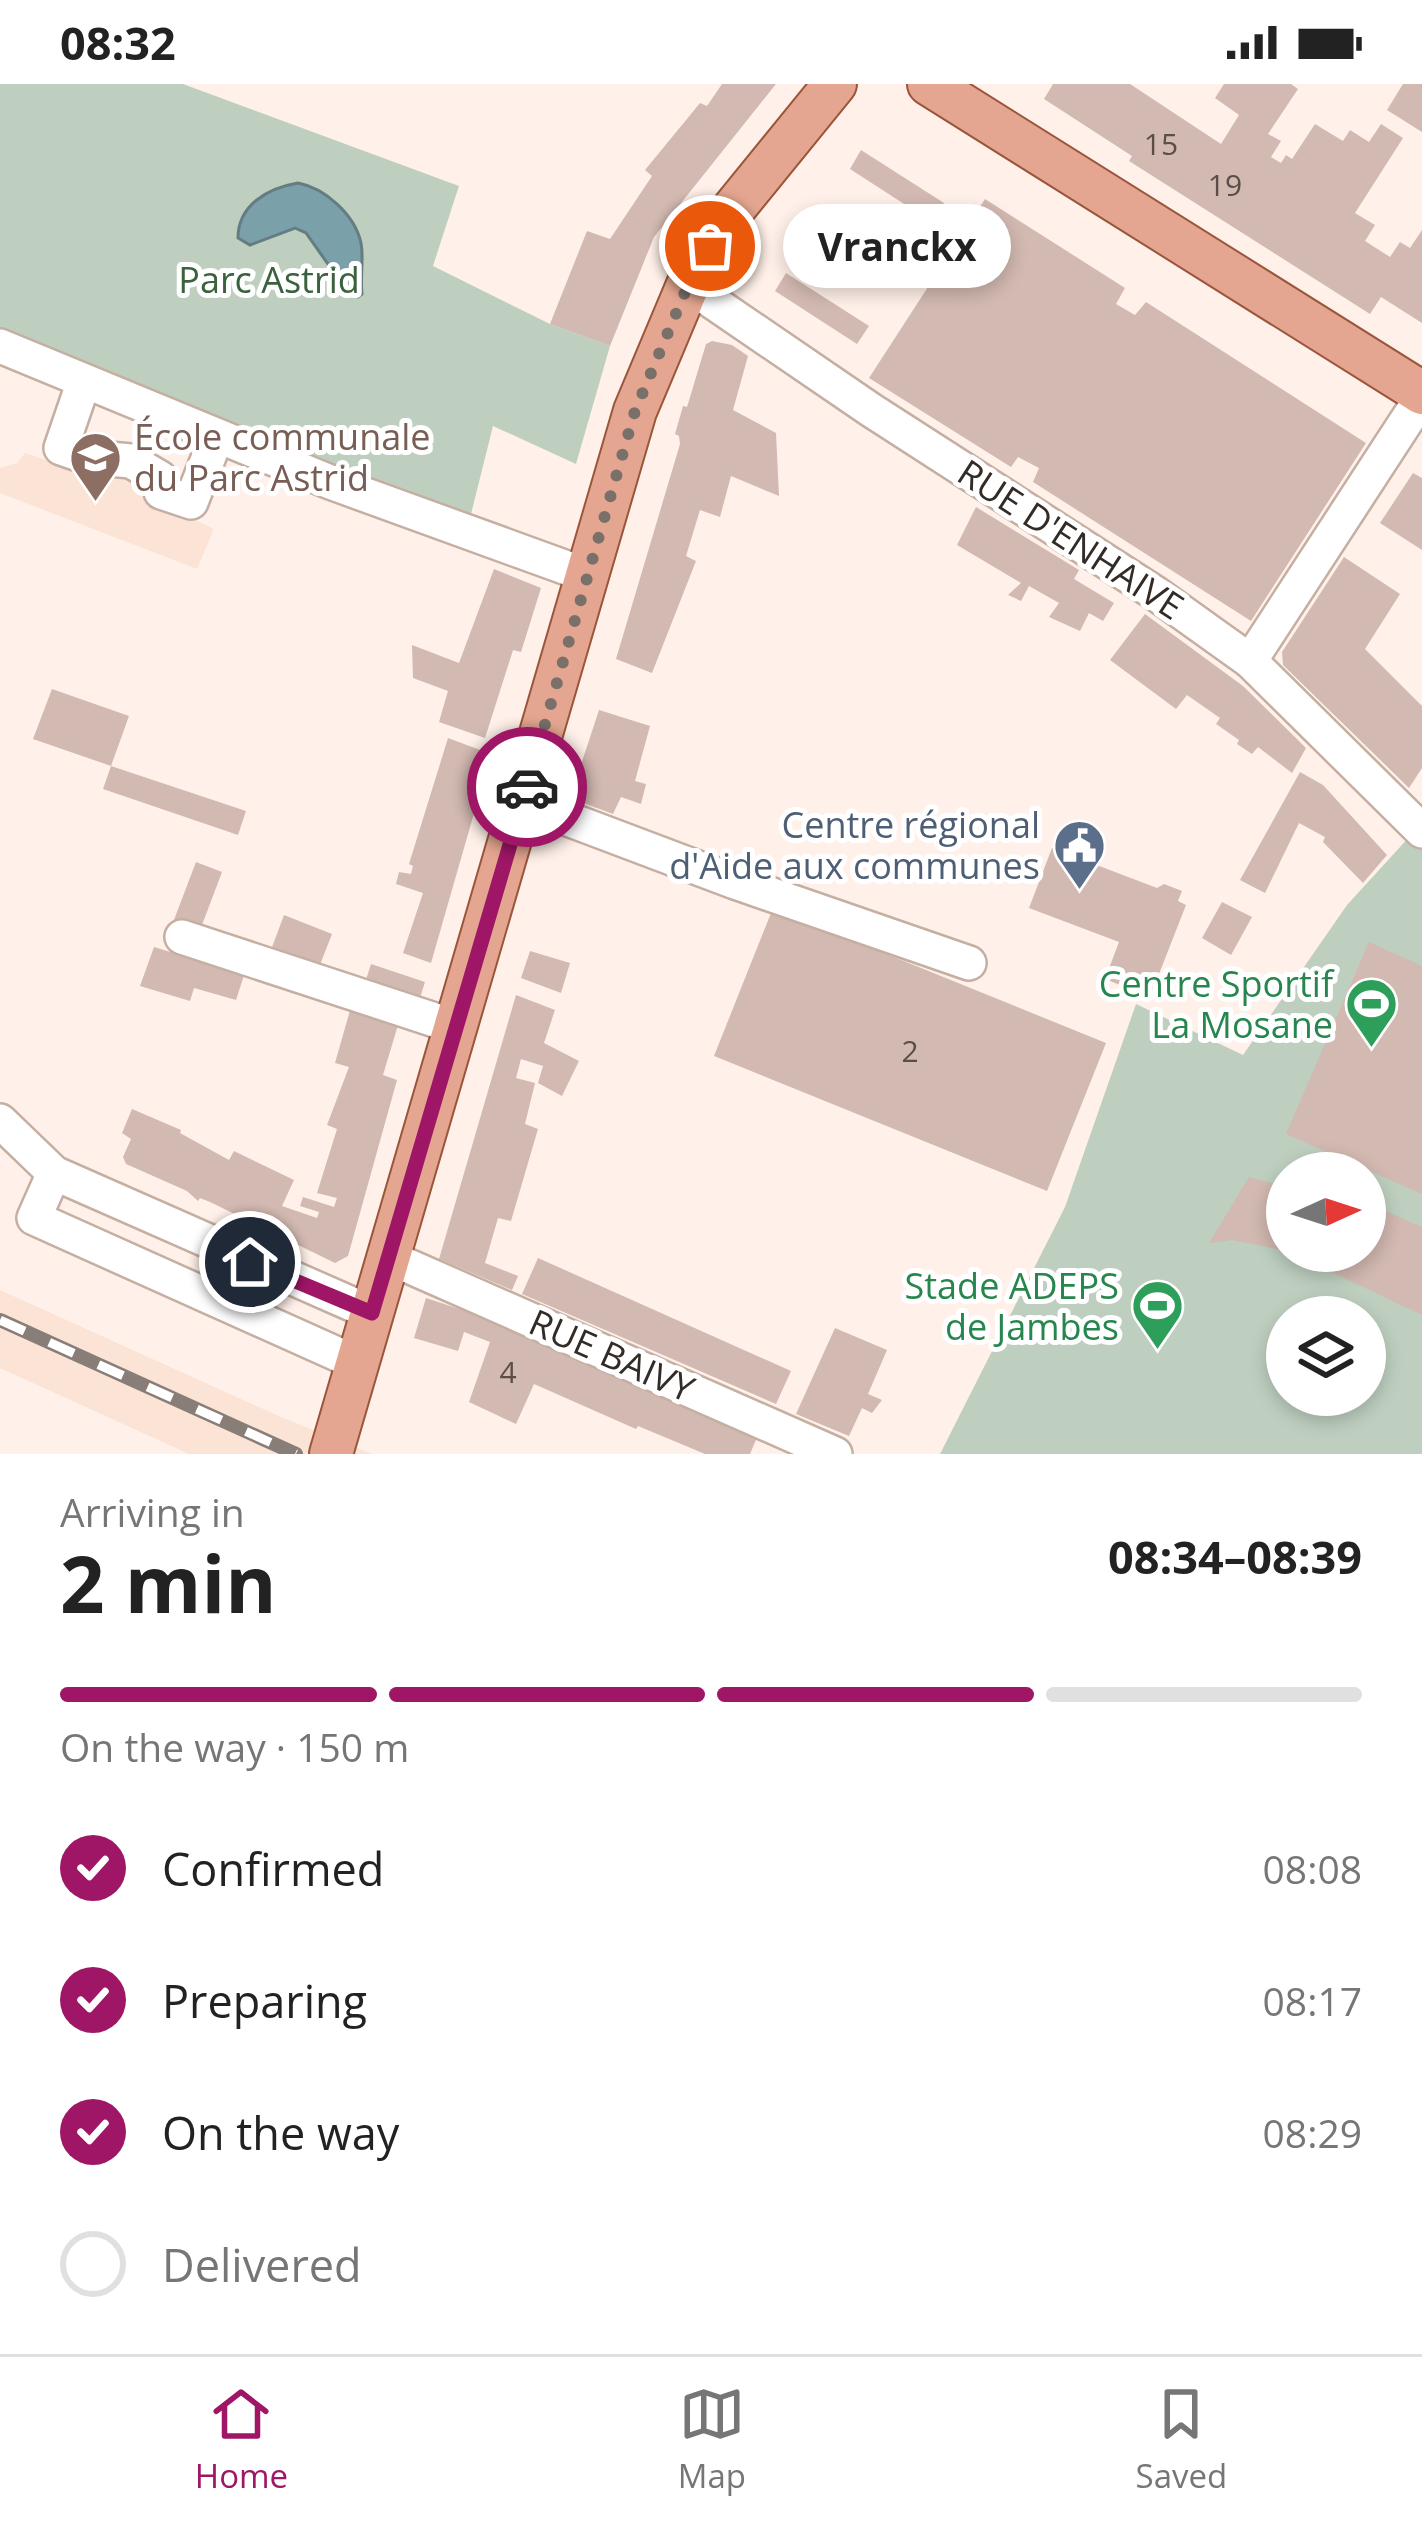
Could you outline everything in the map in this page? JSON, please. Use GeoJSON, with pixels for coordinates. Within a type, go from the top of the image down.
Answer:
{"type":"FeatureCollection","features":[{"type":"Feature","properties":{"kind":"main road"},"geometry":{"type":"LineString","coordinates":[[332,1454],[635,411],[688,285],[726,218],[835,84]]}},
{"type":"Feature","properties":{"kind":"main road"},"geometry":{"type":"LineString","coordinates":[[928,84],[1422,395]]}},
{"type":"Feature","properties":{"kind":"street","name":"RUE D'ENHAIVE"},"geometry":{"type":"LineString","coordinates":[[688,285],[1250,661],[1422,831]]}},
{"type":"Feature","properties":{"kind":"street"},"geometry":{"type":"LineString","coordinates":[[0,346],[217,436],[589,576]]}},
{"type":"Feature","properties":{"kind":"street"},"geometry":{"type":"LineString","coordinates":[[84,381],[61,448],[87,458],[131,461],[160,478],[161,492],[191,502],[217,436]]}},
{"type":"Feature","properties":{"kind":"street"},"geometry":{"type":"LineString","coordinates":[[1250,661],[1422,395]]}},
{"type":"Feature","properties":{"kind":"street"},"geometry":{"type":"LineString","coordinates":[[523,802],[969,963]]}},
{"type":"Feature","properties":{"kind":"street"},"geometry":{"type":"LineString","coordinates":[[182,937],[456,1027]]}},
{"type":"Feature","properties":{"kind":"street"},"geometry":{"type":"LineString","coordinates":[[0,1121],[54,1173],[372,1313]]}},
{"type":"Feature","properties":{"kind":"street"},"geometry":{"type":"LineString","coordinates":[[54,1173],[34,1218],[357,1363]]}},
{"type":"Feature","properties":{"kind":"street","name":"RUE BAIVY"},"geometry":{"type":"LineString","coordinates":[[388,1257],[835,1454]]}},
{"type":"Feature","properties":{"kind":"shaded area","name":"École communale du Parc Astrid"},"geometry":{"type":"Polygon","coordinates":[[[25,453],[105,480],[111,471],[137,482],[135,492],[214,529],[197,569],[0,493],[0,468],[17,463],[25,453]]]}},
{"type":"Feature","properties":{"kind":"shaded area"},"geometry":{"type":"Polygon","coordinates":[[[0,1290],[372,1454],[189,1454],[0,1368],[0,1290]]]}},
{"type":"Feature","properties":{"kind":"green space","name":"Parc Astrid"},"geometry":{"type":"Polygon","coordinates":[[[0,84],[183,84],[459,186],[433,266],[550,324],[610,346],[576,464],[493,426],[468,526],[0,333],[0,84]]]}},
{"type":"Feature","properties":{"kind":"green space"},"geometry":{"type":"Polygon","coordinates":[[[1422,823],[1422,1454],[940,1454],[1065,1207],[1136,1004],[1243,1055],[1347,905],[1422,823]]]}},
{"type":"Feature","properties":{"kind":"water"},"geometry":{"type":"Polygon","coordinates":[[[298,183],[328,197],[358,233],[362,294],[358,297],[347,291],[306,233],[295,228],[250,245],[238,238],[249,207],[276,189],[298,183]]]}},
{"type":"Feature","properties":{"kind":"building"},"geometry":{"type":"Polygon","coordinates":[[[722,84],[776,84],[654,237],[610,346],[550,324],[587,231],[610,239],[652,176],[645,170],[700,103],[707,106],[722,84]]]}},
{"type":"Feature","properties":{"kind":"building"},"geometry":{"type":"Polygon","coordinates":[[[1053,84],[1130,84],[1221,144],[1239,115],[1215,98],[1224,84],[1291,84],[1298,89],[1268,134],[1281,141],[1271,157],[1281,163],[1286,155],[1292,159],[1315,124],[1343,141],[1350,130],[1369,142],[1381,124],[1403,138],[1355,213],[1375,225],[1365,241],[1390,257],[1400,242],[1410,248],[1422,230],[1422,323],[1381,297],[1370,314],[1129,161],[1132,156],[1044,99],[1053,84]]]}},
{"type":"Feature","properties":{"kind":"building"},"geometry":{"type":"Polygon","coordinates":[[[1403,84],[1422,84],[1422,132],[1387,110],[1403,84]]]}},
{"type":"Feature","properties":{"kind":"building"},"geometry":{"type":"Polygon","coordinates":[[[861,150],[944,203],[932,222],[850,169],[861,150]]]}},
{"type":"Feature","properties":{"kind":"building"},"geometry":{"type":"Polygon","coordinates":[[[985,199],[1125,288],[1116,304],[1135,315],[1146,302],[1366,443],[1251,621],[1033,482],[1039,468],[1018,457],[1011,467],[869,378],[985,199]]]}},
{"type":"Feature","properties":{"kind":"building"},"geometry":{"type":"Polygon","coordinates":[[[786,273],[869,326],[857,344],[775,291],[786,273]]]}},
{"type":"Feature","properties":{"kind":"building"},"geometry":{"type":"Polygon","coordinates":[[[706,344],[732,345],[748,356],[733,410],[776,433],[779,496],[731,476],[720,517],[700,510],[686,556],[696,561],[652,673],[616,659],[680,444],[675,434],[683,406],[687,407],[706,344]]]}},
{"type":"Feature","properties":{"kind":"building"},"geometry":{"type":"Polygon","coordinates":[[[1413,473],[1422,478],[1422,550],[1380,523],[1413,473]]]}},
{"type":"Feature","properties":{"kind":"building"},"geometry":{"type":"Polygon","coordinates":[[[976,507],[1079,570],[1074,579],[1114,603],[1103,621],[1089,613],[1080,631],[1049,617],[1059,603],[1029,586],[1021,601],[1008,595],[1021,583],[957,545],[976,507]]]}},
{"type":"Feature","properties":{"kind":"building"},"geometry":{"type":"Polygon","coordinates":[[[1344,557],[1400,594],[1365,649],[1422,706],[1422,768],[1409,788],[1283,665],[1282,652],[1344,557]]]}},
{"type":"Feature","properties":{"kind":"building"},"geometry":{"type":"Polygon","coordinates":[[[494,569],[541,588],[521,652],[513,650],[485,738],[439,722],[448,691],[413,678],[412,645],[459,663],[494,569]]]}},
{"type":"Feature","properties":{"kind":"building"},"geometry":{"type":"Polygon","coordinates":[[[1145,614],[1243,686],[1306,748],[1292,773],[1258,747],[1252,754],[1237,744],[1239,740],[1216,724],[1220,718],[1187,695],[1176,709],[1110,660],[1145,614]]]}},
{"type":"Feature","properties":{"kind":"building"},"geometry":{"type":"Polygon","coordinates":[[[52,689],[129,716],[111,766],[33,739],[52,689]]]}},
{"type":"Feature","properties":{"kind":"building"},"geometry":{"type":"Polygon","coordinates":[[[599,710],[650,726],[635,781],[646,784],[641,804],[621,797],[613,814],[570,798],[599,710]]]}},
{"type":"Feature","properties":{"kind":"building"},"geometry":{"type":"Polygon","coordinates":[[[448,738],[491,754],[431,963],[403,953],[423,893],[396,884],[399,872],[411,874],[409,864],[448,738]]]}},
{"type":"Feature","properties":{"kind":"building"},"geometry":{"type":"Polygon","coordinates":[[[111,766],[246,811],[238,835],[103,789],[111,766]]]}},
{"type":"Feature","properties":{"kind":"building"},"geometry":{"type":"Polygon","coordinates":[[[1300,772],[1323,785],[1387,855],[1363,883],[1323,842],[1325,837],[1299,823],[1265,893],[1240,880],[1300,772]]]}},
{"type":"Feature","properties":{"kind":"building"},"geometry":{"type":"Polygon","coordinates":[[[1052,848],[1157,888],[1164,884],[1182,891],[1178,901],[1186,905],[1150,997],[1105,979],[1119,942],[1029,908],[1052,848]]]}},
{"type":"Feature","properties":{"kind":"building"},"geometry":{"type":"Polygon","coordinates":[[[196,862],[222,872],[199,933],[172,925],[196,862]]]}},
{"type":"Feature","properties":{"kind":"building"},"geometry":{"type":"Polygon","coordinates":[[[1222,902],[1252,917],[1231,955],[1202,938],[1222,902]]]}},
{"type":"Feature","properties":{"kind":"building"},"geometry":{"type":"Polygon","coordinates":[[[773,908],[1106,1043],[1047,1191],[714,1056],[773,908]]]}},
{"type":"Feature","properties":{"kind":"building"},"geometry":{"type":"Polygon","coordinates":[[[284,915],[332,934],[316,975],[268,958],[284,915]]]}},
{"type":"Feature","properties":{"kind":"building","name":"Centre Sportif La Mosane"},"geometry":{"type":"Polygon","coordinates":[[[1369,942],[1422,966],[1422,1194],[1386,1178],[1386,1152],[1327,1152],[1286,1134],[1369,942]]]}},
{"type":"Feature","properties":{"kind":"building"},"geometry":{"type":"Polygon","coordinates":[[[154,947],[200,961],[204,952],[247,966],[236,1000],[194,988],[190,1001],[140,986],[154,947]]]}},
{"type":"Feature","properties":{"kind":"building"},"geometry":{"type":"Polygon","coordinates":[[[530,951],[570,963],[561,993],[521,978],[530,951]]]}},
{"type":"Feature","properties":{"kind":"building"},"geometry":{"type":"Polygon","coordinates":[[[371,964],[425,982],[418,1004],[364,986],[371,964]]]}},
{"type":"Feature","properties":{"kind":"building"},"geometry":{"type":"Polygon","coordinates":[[[516,995],[555,1010],[544,1043],[579,1061],[562,1096],[538,1083],[543,1066],[521,1059],[516,1078],[535,1083],[525,1124],[538,1129],[511,1221],[498,1218],[485,1263],[518,1276],[512,1290],[439,1259],[516,995]]]}},
{"type":"Feature","properties":{"kind":"building"},"geometry":{"type":"Polygon","coordinates":[[[353,1000],[401,1015],[383,1075],[397,1080],[348,1256],[335,1263],[126,1164],[123,1157],[131,1139],[122,1133],[132,1109],[181,1130],[229,1160],[234,1151],[294,1180],[282,1206],[317,1218],[319,1212],[300,1206],[303,1197],[334,1207],[337,1198],[317,1193],[337,1129],[327,1125],[349,1067],[335,1063],[353,1000]]]}},
{"type":"Feature","properties":{"kind":"building"},"geometry":{"type":"Polygon","coordinates":[[[1249,1177],[1266,1181],[1266,1247],[1232,1240],[1209,1243],[1249,1177]]]}},
{"type":"Feature","properties":{"kind":"building"},"geometry":{"type":"Polygon","coordinates":[[[1386,1211],[1422,1227],[1422,1315],[1331,1272],[1386,1272],[1386,1211]]]}},
{"type":"Feature","properties":{"kind":"building"},"geometry":{"type":"Polygon","coordinates":[[[538,1258],[791,1371],[776,1404],[522,1294],[538,1258]]]}},
{"type":"Feature","properties":{"kind":"building"},"geometry":{"type":"Polygon","coordinates":[[[426,1298],[487,1318],[758,1435],[750,1454],[705,1454],[534,1384],[516,1424],[469,1402],[490,1342],[464,1332],[458,1351],[414,1338],[426,1298]]]}},
{"type":"Feature","properties":{"kind":"building"},"geometry":{"type":"Polygon","coordinates":[[[835,1328],[887,1350],[868,1394],[882,1400],[872,1413],[862,1408],[849,1436],[796,1414],[835,1328]]]}},
{"type":"Feature","properties":{"kind":"railway"},"geometry":{"type":"LineString","coordinates":[[0,1320],[296,1454]]}},
{"type":"Feature","properties":{"kind":"way so far"},"geometry":{"type":"LineString","coordinates":[[527,787],[635,411],[688,285],[710,246]]}},
{"type":"Feature","properties":{"kind":"place","name":"Vranckx"},"geometry":{"type":"Point","coordinates":[710,246]}},
{"type":"Feature","properties":{"kind":"place","name":"École communale du Parc Astrid"},"geometry":{"type":"Point","coordinates":[95,503]}},
{"type":"Feature","properties":{"kind":"place","name":"Centre régional d'Aide aux communes"},"geometry":{"type":"Point","coordinates":[1079,891]}},
{"type":"Feature","properties":{"kind":"place","name":"Centre Sportif La Mosane"},"geometry":{"type":"Point","coordinates":[1372,1050]}},
{"type":"Feature","properties":{"kind":"place","name":"Stade ADEPS de Jambes"},"geometry":{"type":"Point","coordinates":[1158,1352]}},
{"type":"Feature","properties":{"kind":"route"},"geometry":{"type":"LineString","coordinates":[[250,1262],[372,1313],[527,787]]}}]}
